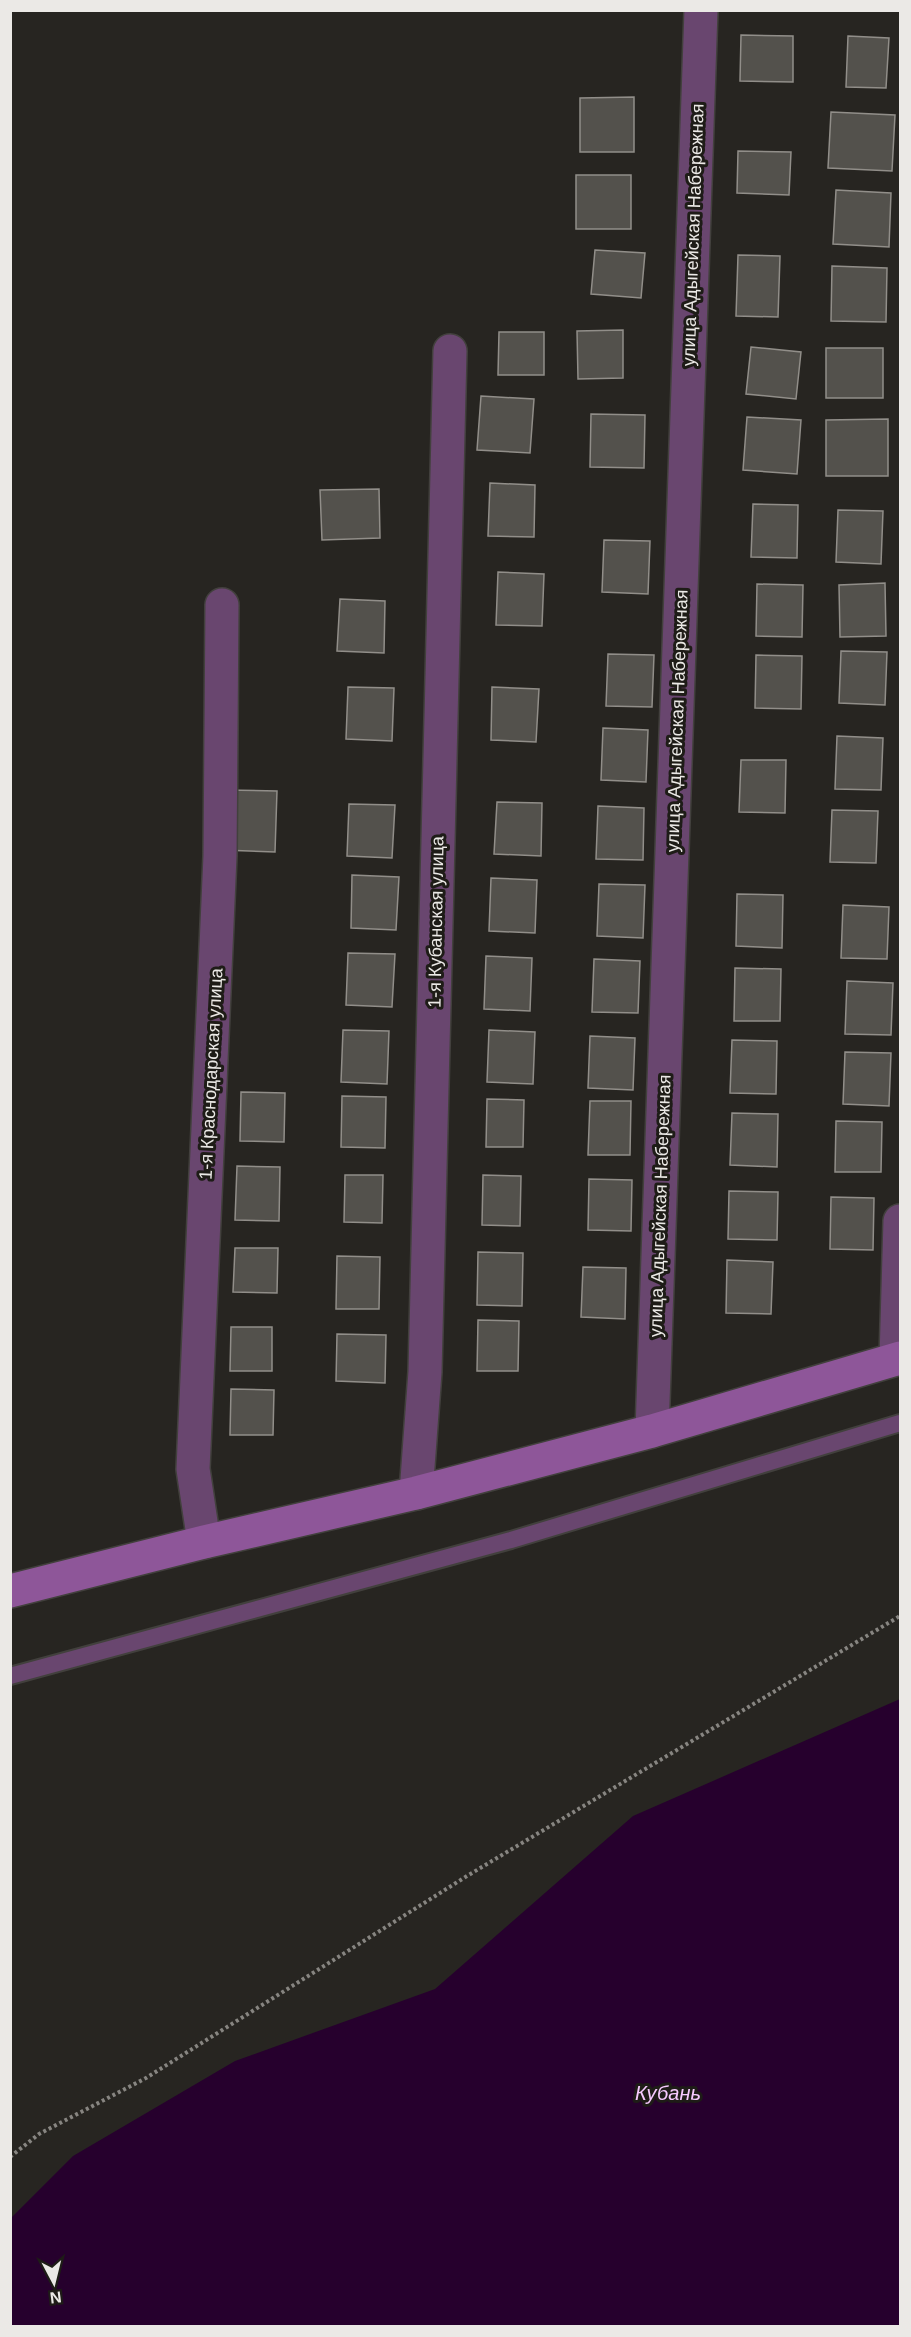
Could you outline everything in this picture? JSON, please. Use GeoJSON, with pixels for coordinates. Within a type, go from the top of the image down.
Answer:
{"type":"FeatureCollection","features":[{"type":"Feature","properties":{"kind":"street","name":"улица Адыгейская Набережная"},"geometry":{"type":"LineString","coordinates":[[652,1431],[701,10]]}},
{"type":"Feature","properties":{"kind":"street","name":"1-я Кубанская улица"},"geometry":{"type":"LineString","coordinates":[[416,1493],[426,1372],[450,351]]}},
{"type":"Feature","properties":{"kind":"street","name":"1-я Краснодарская улица"},"geometry":{"type":"LineString","coordinates":[[204,1542],[193,1469],[220,856],[222,605]]}},
{"type":"Feature","properties":{"kind":"street"},"geometry":{"type":"LineString","coordinates":[[10,1592],[204,1542],[416,1493],[652,1431],[898,1358],[900,1221]]}},
{"type":"Feature","properties":{"kind":"lane"},"geometry":{"type":"LineString","coordinates":[[10,1676],[511,1540],[900,1423]]}},
{"type":"Feature","properties":{"kind":"path"},"geometry":{"type":"LineString","coordinates":[[10,2157],[39,2134],[146,2078],[468,1876],[900,1616]]}},
{"type":"Feature","properties":{"kind":"water","name":"Кубань"},"geometry":{"type":"Polygon","coordinates":[[[900,1699],[900,2326],[11,2326],[11,2218],[73,2156],[235,2061],[435,1989],[633,1816],[900,1699]]]}},
{"type":"Feature","properties":{"kind":"building"},"geometry":{"type":"Polygon","coordinates":[[[741,35],[793,36],[793,82],[740,81],[741,35]]]}},
{"type":"Feature","properties":{"kind":"building"},"geometry":{"type":"Polygon","coordinates":[[[848,36],[889,38],[886,88],[846,87],[848,36]]]}},
{"type":"Feature","properties":{"kind":"building"},"geometry":{"type":"Polygon","coordinates":[[[634,97],[634,152],[580,152],[580,98],[634,97]]]}},
{"type":"Feature","properties":{"kind":"building"},"geometry":{"type":"Polygon","coordinates":[[[831,112],[895,115],[892,171],[828,168],[831,112]]]}},
{"type":"Feature","properties":{"kind":"building"},"geometry":{"type":"Polygon","coordinates":[[[738,151],[791,152],[789,195],[737,193],[738,151]]]}},
{"type":"Feature","properties":{"kind":"building"},"geometry":{"type":"Polygon","coordinates":[[[576,175],[631,175],[631,229],[576,229],[576,175]]]}},
{"type":"Feature","properties":{"kind":"building"},"geometry":{"type":"Polygon","coordinates":[[[836,190],[891,193],[889,247],[833,244],[836,190]]]}},
{"type":"Feature","properties":{"kind":"building"},"geometry":{"type":"Polygon","coordinates":[[[595,250],[645,253],[641,298],[591,294],[595,250]]]}},
{"type":"Feature","properties":{"kind":"building"},"geometry":{"type":"Polygon","coordinates":[[[738,255],[780,256],[778,317],[736,316],[738,255]]]}},
{"type":"Feature","properties":{"kind":"building"},"geometry":{"type":"Polygon","coordinates":[[[832,266],[887,268],[886,322],[831,321],[832,266]]]}},
{"type":"Feature","properties":{"kind":"building"},"geometry":{"type":"Polygon","coordinates":[[[623,330],[623,378],[578,379],[577,331],[623,330]]]}},
{"type":"Feature","properties":{"kind":"building"},"geometry":{"type":"Polygon","coordinates":[[[499,332],[544,332],[544,375],[498,375],[499,332]]]}},
{"type":"Feature","properties":{"kind":"building"},"geometry":{"type":"Polygon","coordinates":[[[751,347],[801,352],[796,399],[746,394],[751,347]]]}},
{"type":"Feature","properties":{"kind":"building"},"geometry":{"type":"Polygon","coordinates":[[[826,348],[883,348],[883,398],[826,398],[826,348]]]}},
{"type":"Feature","properties":{"kind":"building"},"geometry":{"type":"Polygon","coordinates":[[[481,396],[534,399],[530,453],[477,450],[481,396]]]}},
{"type":"Feature","properties":{"kind":"building"},"geometry":{"type":"Polygon","coordinates":[[[591,414],[645,415],[644,468],[590,467],[591,414]]]}},
{"type":"Feature","properties":{"kind":"building"},"geometry":{"type":"Polygon","coordinates":[[[747,417],[801,420],[797,474],[743,470],[747,417]]]}},
{"type":"Feature","properties":{"kind":"building"},"geometry":{"type":"Polygon","coordinates":[[[888,419],[888,476],[826,476],[826,420],[888,419]]]}},
{"type":"Feature","properties":{"kind":"building"},"geometry":{"type":"Polygon","coordinates":[[[490,483],[535,485],[534,537],[488,536],[490,483]]]}},
{"type":"Feature","properties":{"kind":"building"},"geometry":{"type":"Polygon","coordinates":[[[379,489],[380,538],[322,540],[320,490],[379,489]]]}},
{"type":"Feature","properties":{"kind":"building"},"geometry":{"type":"Polygon","coordinates":[[[753,504],[798,505],[797,558],[751,557],[753,504]]]}},
{"type":"Feature","properties":{"kind":"building"},"geometry":{"type":"Polygon","coordinates":[[[838,510],[883,511],[881,564],[836,562],[838,510]]]}},
{"type":"Feature","properties":{"kind":"building"},"geometry":{"type":"Polygon","coordinates":[[[604,540],[650,541],[648,594],[602,592],[604,540]]]}},
{"type":"Feature","properties":{"kind":"building"},"geometry":{"type":"Polygon","coordinates":[[[498,572],[544,574],[542,626],[496,625],[498,572]]]}},
{"type":"Feature","properties":{"kind":"building"},"geometry":{"type":"Polygon","coordinates":[[[885,583],[886,636],[840,637],[839,585],[885,583]]]}},
{"type":"Feature","properties":{"kind":"building"},"geometry":{"type":"Polygon","coordinates":[[[757,584],[803,585],[802,637],[756,636],[757,584]]]}},
{"type":"Feature","properties":{"kind":"building"},"geometry":{"type":"Polygon","coordinates":[[[340,599],[385,601],[384,653],[337,651],[340,599]]]}},
{"type":"Feature","properties":{"kind":"building"},"geometry":{"type":"Polygon","coordinates":[[[841,651],[887,652],[885,705],[839,703],[841,651]]]}},
{"type":"Feature","properties":{"kind":"building"},"geometry":{"type":"Polygon","coordinates":[[[608,654],[654,655],[652,707],[606,706],[608,654]]]}},
{"type":"Feature","properties":{"kind":"building"},"geometry":{"type":"Polygon","coordinates":[[[756,655],[802,656],[801,709],[755,708],[756,655]]]}},
{"type":"Feature","properties":{"kind":"building"},"geometry":{"type":"Polygon","coordinates":[[[348,687],[394,688],[392,741],[346,739],[348,687]]]}},
{"type":"Feature","properties":{"kind":"building"},"geometry":{"type":"Polygon","coordinates":[[[492,687],[539,689],[536,742],[491,740],[492,687]]]}},
{"type":"Feature","properties":{"kind":"building"},"geometry":{"type":"Polygon","coordinates":[[[603,728],[648,730],[646,782],[601,780],[603,728]]]}},
{"type":"Feature","properties":{"kind":"building"},"geometry":{"type":"Polygon","coordinates":[[[837,736],[883,738],[881,790],[835,789],[837,736]]]}},
{"type":"Feature","properties":{"kind":"building"},"geometry":{"type":"Polygon","coordinates":[[[741,760],[786,760],[785,813],[739,812],[741,760]]]}},
{"type":"Feature","properties":{"kind":"building"},"geometry":{"type":"Polygon","coordinates":[[[224,790],[277,791],[275,852],[222,850],[224,790]]]}},
{"type":"Feature","properties":{"kind":"building"},"geometry":{"type":"Polygon","coordinates":[[[497,802],[542,803],[541,856],[494,854],[497,802]]]}},
{"type":"Feature","properties":{"kind":"building"},"geometry":{"type":"Polygon","coordinates":[[[349,804],[395,805],[392,858],[347,856],[349,804]]]}},
{"type":"Feature","properties":{"kind":"building"},"geometry":{"type":"Polygon","coordinates":[[[598,806],[644,808],[643,860],[596,859],[598,806]]]}},
{"type":"Feature","properties":{"kind":"building"},"geometry":{"type":"Polygon","coordinates":[[[832,810],[878,811],[876,863],[830,862],[832,810]]]}},
{"type":"Feature","properties":{"kind":"building"},"geometry":{"type":"Polygon","coordinates":[[[352,875],[399,877],[396,930],[351,928],[352,875]]]}},
{"type":"Feature","properties":{"kind":"building"},"geometry":{"type":"Polygon","coordinates":[[[491,878],[537,880],[535,933],[489,931],[491,878]]]}},
{"type":"Feature","properties":{"kind":"building"},"geometry":{"type":"Polygon","coordinates":[[[599,884],[645,885],[643,938],[597,936],[599,884]]]}},
{"type":"Feature","properties":{"kind":"building"},"geometry":{"type":"Polygon","coordinates":[[[737,894],[783,895],[782,948],[736,946],[737,894]]]}},
{"type":"Feature","properties":{"kind":"building"},"geometry":{"type":"Polygon","coordinates":[[[843,905],[889,907],[887,959],[841,958],[843,905]]]}},
{"type":"Feature","properties":{"kind":"building"},"geometry":{"type":"Polygon","coordinates":[[[348,953],[395,954],[392,1007],[346,1005],[348,953]]]}},
{"type":"Feature","properties":{"kind":"building"},"geometry":{"type":"Polygon","coordinates":[[[486,956],[532,958],[530,1011],[484,1009],[486,956]]]}},
{"type":"Feature","properties":{"kind":"building"},"geometry":{"type":"Polygon","coordinates":[[[594,959],[640,961],[638,1013],[592,1012],[594,959]]]}},
{"type":"Feature","properties":{"kind":"building"},"geometry":{"type":"Polygon","coordinates":[[[735,968],[781,969],[780,1021],[734,1021],[735,968]]]}},
{"type":"Feature","properties":{"kind":"building"},"geometry":{"type":"Polygon","coordinates":[[[847,981],[893,983],[891,1035],[845,1034],[847,981]]]}},
{"type":"Feature","properties":{"kind":"building"},"geometry":{"type":"Polygon","coordinates":[[[343,1030],[389,1031],[387,1084],[341,1082],[343,1030]]]}},
{"type":"Feature","properties":{"kind":"building"},"geometry":{"type":"Polygon","coordinates":[[[489,1030],[535,1032],[533,1084],[487,1082],[489,1030]]]}},
{"type":"Feature","properties":{"kind":"building"},"geometry":{"type":"Polygon","coordinates":[[[590,1036],[635,1038],[633,1090],[588,1088],[590,1036]]]}},
{"type":"Feature","properties":{"kind":"building"},"geometry":{"type":"Polygon","coordinates":[[[732,1040],[777,1041],[776,1094],[730,1093],[732,1040]]]}},
{"type":"Feature","properties":{"kind":"building"},"geometry":{"type":"Polygon","coordinates":[[[845,1052],[891,1053],[889,1106],[843,1104],[845,1052]]]}},
{"type":"Feature","properties":{"kind":"building"},"geometry":{"type":"Polygon","coordinates":[[[241,1092],[285,1093],[284,1142],[240,1141],[241,1092]]]}},
{"type":"Feature","properties":{"kind":"building"},"geometry":{"type":"Polygon","coordinates":[[[342,1096],[386,1097],[385,1148],[341,1147],[342,1096]]]}},
{"type":"Feature","properties":{"kind":"building"},"geometry":{"type":"Polygon","coordinates":[[[487,1099],[524,1100],[523,1147],[486,1147],[487,1099]]]}},
{"type":"Feature","properties":{"kind":"building"},"geometry":{"type":"Polygon","coordinates":[[[590,1101],[631,1101],[630,1155],[588,1155],[590,1101]]]}},
{"type":"Feature","properties":{"kind":"building"},"geometry":{"type":"Polygon","coordinates":[[[732,1113],[778,1114],[777,1167],[730,1165],[732,1113]]]}},
{"type":"Feature","properties":{"kind":"building"},"geometry":{"type":"Polygon","coordinates":[[[836,1121],[882,1122],[881,1172],[835,1172],[836,1121]]]}},
{"type":"Feature","properties":{"kind":"building"},"geometry":{"type":"Polygon","coordinates":[[[237,1166],[280,1167],[279,1221],[235,1220],[237,1166]]]}},
{"type":"Feature","properties":{"kind":"building"},"geometry":{"type":"Polygon","coordinates":[[[345,1175],[383,1175],[382,1223],[344,1222],[345,1175]]]}},
{"type":"Feature","properties":{"kind":"building"},"geometry":{"type":"Polygon","coordinates":[[[483,1175],[521,1176],[520,1226],[482,1225],[483,1175]]]}},
{"type":"Feature","properties":{"kind":"building"},"geometry":{"type":"Polygon","coordinates":[[[589,1179],[632,1180],[631,1231],[588,1230],[589,1179]]]}},
{"type":"Feature","properties":{"kind":"building"},"geometry":{"type":"Polygon","coordinates":[[[729,1191],[778,1192],[777,1240],[728,1239],[729,1191]]]}},
{"type":"Feature","properties":{"kind":"building"},"geometry":{"type":"Polygon","coordinates":[[[831,1197],[874,1198],[873,1250],[830,1249],[831,1197]]]}},
{"type":"Feature","properties":{"kind":"building"},"geometry":{"type":"Polygon","coordinates":[[[235,1248],[278,1248],[277,1293],[233,1292],[235,1248]]]}},
{"type":"Feature","properties":{"kind":"building"},"geometry":{"type":"Polygon","coordinates":[[[478,1252],[523,1253],[522,1306],[477,1305],[478,1252]]]}},
{"type":"Feature","properties":{"kind":"building"},"geometry":{"type":"Polygon","coordinates":[[[337,1256],[380,1257],[379,1309],[336,1309],[337,1256]]]}},
{"type":"Feature","properties":{"kind":"building"},"geometry":{"type":"Polygon","coordinates":[[[727,1260],[773,1262],[771,1314],[726,1313],[727,1260]]]}},
{"type":"Feature","properties":{"kind":"building"},"geometry":{"type":"Polygon","coordinates":[[[583,1267],[626,1268],[625,1319],[581,1317],[583,1267]]]}},
{"type":"Feature","properties":{"kind":"building"},"geometry":{"type":"Polygon","coordinates":[[[478,1320],[519,1321],[518,1371],[477,1371],[478,1320]]]}},
{"type":"Feature","properties":{"kind":"building"},"geometry":{"type":"Polygon","coordinates":[[[231,1327],[272,1327],[272,1371],[230,1371],[231,1327]]]}},
{"type":"Feature","properties":{"kind":"building"},"geometry":{"type":"Polygon","coordinates":[[[337,1334],[386,1335],[385,1383],[336,1381],[337,1334]]]}},
{"type":"Feature","properties":{"kind":"building"},"geometry":{"type":"Polygon","coordinates":[[[231,1389],[274,1390],[273,1435],[230,1435],[231,1389]]]}}]}
